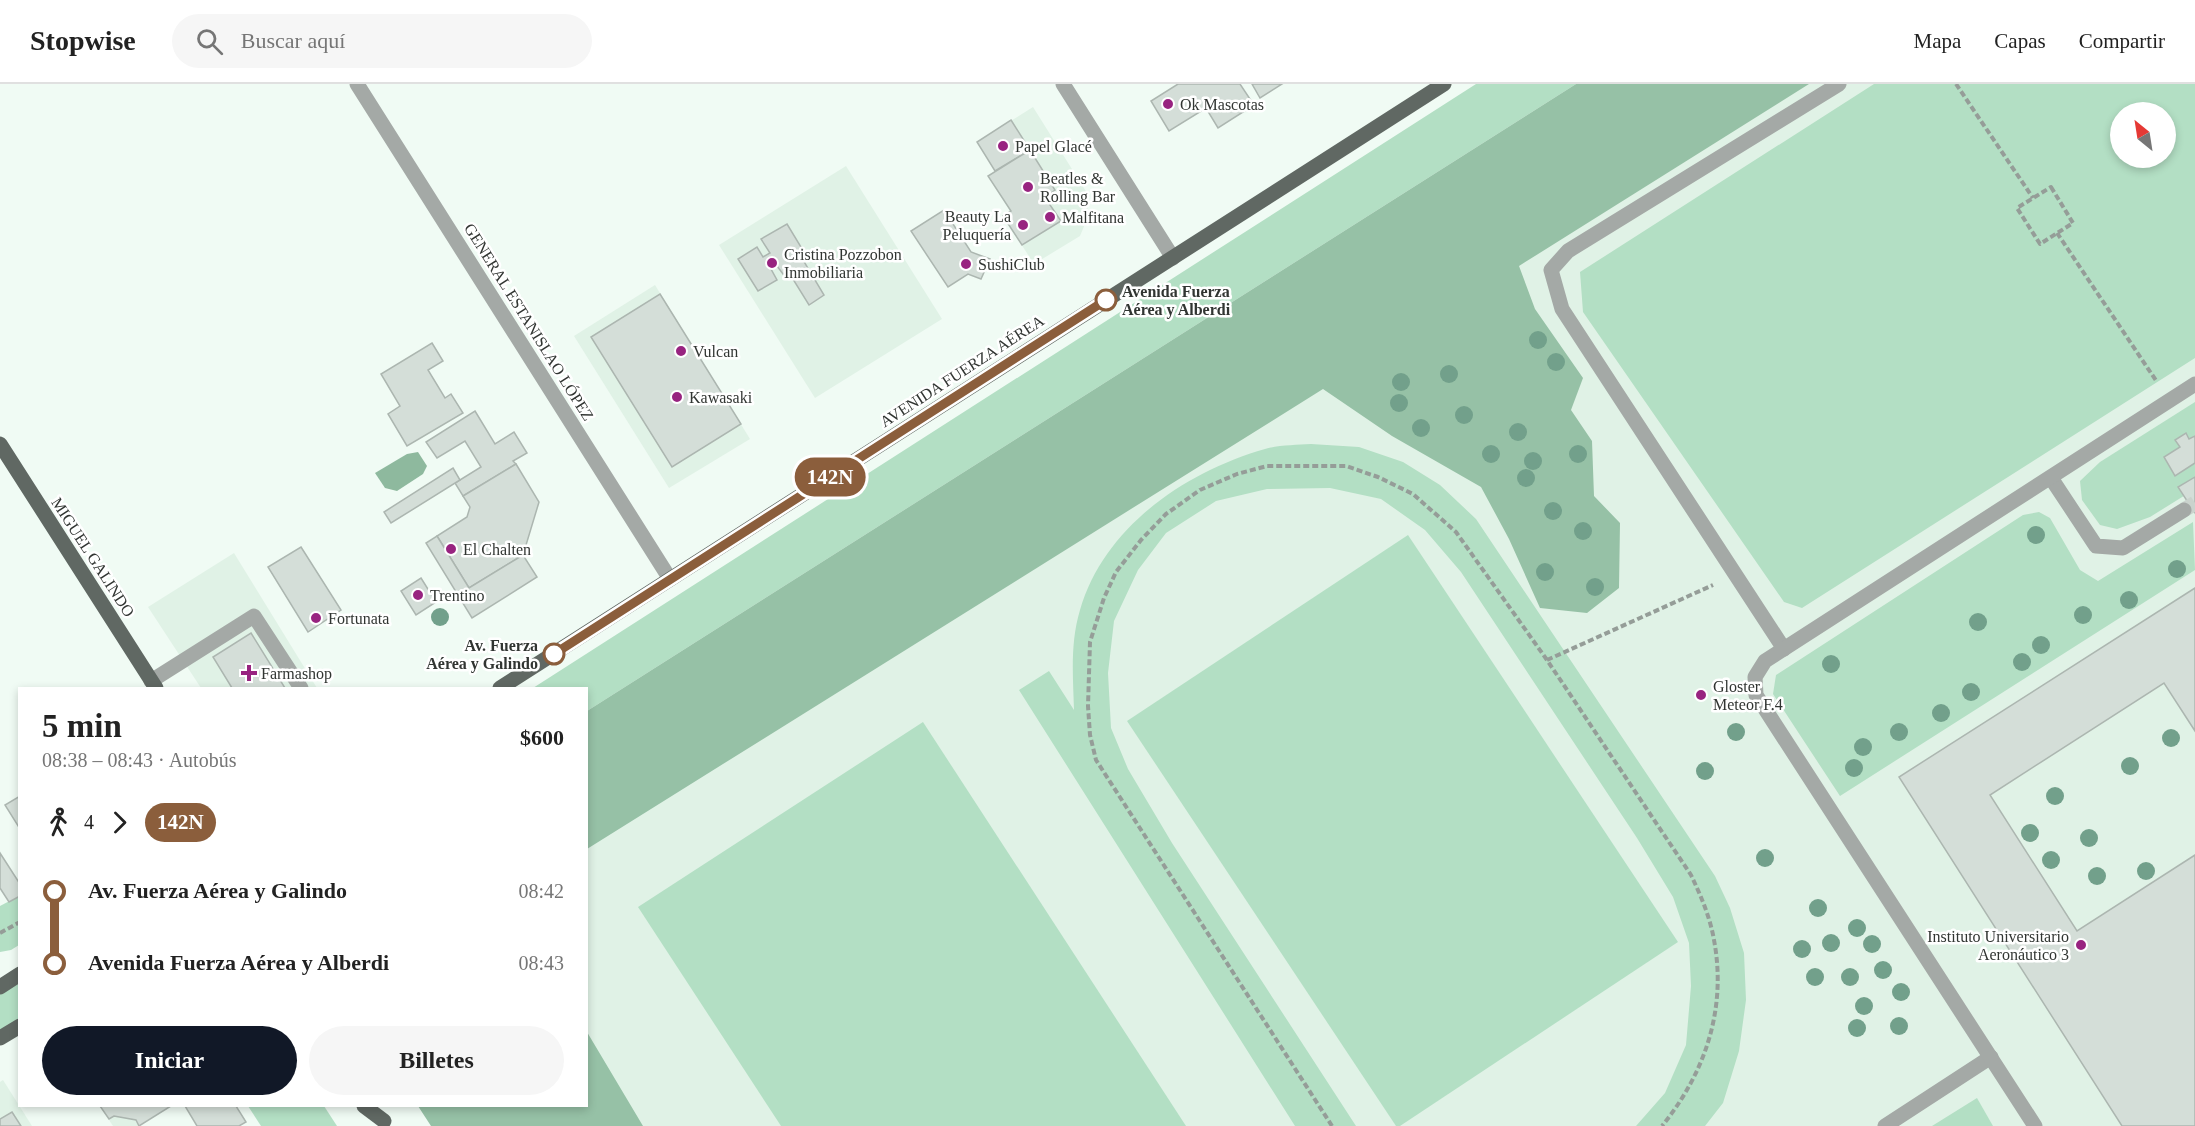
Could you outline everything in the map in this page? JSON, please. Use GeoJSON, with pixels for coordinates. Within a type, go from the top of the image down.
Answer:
{"type":"FeatureCollection","features":[{"type":"Feature","properties":{"kind":"main road","name":"AVENIDA FUERZA AÉREA"},"geometry":{"type":"LineString","coordinates":[[502,687],[1444,84]]}},
{"type":"Feature","properties":{"kind":"main road","name":"MIGUEL GALINDO"},"geometry":{"type":"LineString","coordinates":[[0,444],[154,685]]}},
{"type":"Feature","properties":{"kind":"main road"},"geometry":{"type":"LineString","coordinates":[[0,987],[18,975]]}},
{"type":"Feature","properties":{"kind":"main road"},"geometry":{"type":"LineString","coordinates":[[0,1038],[18,1027]]}},
{"type":"Feature","properties":{"kind":"main road"},"geometry":{"type":"LineString","coordinates":[[365,1107],[386,1123]]}},
{"type":"Feature","properties":{"kind":"main road"},"geometry":{"type":"LineString","coordinates":[[378,1107],[386,1123]]}},
{"type":"Feature","properties":{"kind":"street","name":"GENERAL ESTANISLAO LÓPEZ"},"geometry":{"type":"LineString","coordinates":[[357,84],[670,579]]}},
{"type":"Feature","properties":{"kind":"street"},"geometry":{"type":"LineString","coordinates":[[1063,84],[1173,258]]}},
{"type":"Feature","properties":{"kind":"street"},"geometry":{"type":"LineString","coordinates":[[1784,649],[1562,309],[1551,270],[1568,251],[1839,84]]}},
{"type":"Feature","properties":{"kind":"street"},"geometry":{"type":"LineString","coordinates":[[2035,1126],[1756,695],[1755,677],[1765,661],[2195,384]]}},
{"type":"Feature","properties":{"kind":"street"},"geometry":{"type":"LineString","coordinates":[[2051,478],[2096,546],[2123,548],[2184,510]]}},
{"type":"Feature","properties":{"kind":"street"},"geometry":{"type":"LineString","coordinates":[[154,685],[254,616],[300,687]]}},
{"type":"Feature","properties":{"kind":"street"},"geometry":{"type":"LineString","coordinates":[[1886,1126],[1991,1057]]}},
{"type":"Feature","properties":{"kind":"path"},"geometry":{"type":"LineString","coordinates":[[1956,84],[2033,198]]}},
{"type":"Feature","properties":{"kind":"path"},"geometry":{"type":"LineString","coordinates":[[2050,187],[2073,223],[2040,244],[2017,208],[2033,198],[2050,187]]}},
{"type":"Feature","properties":{"kind":"path"},"geometry":{"type":"LineString","coordinates":[[2057,233],[2170,401]]}},
{"type":"Feature","properties":{"kind":"path"},"geometry":{"type":"LineString","coordinates":[[1332,1126],[1096,760],[1090,735],[1088,706],[1090,642],[1104,598],[1116,572],[1141,540],[1166,514],[1200,490],[1237,474],[1267,466],[1308,464],[1346,466],[1378,477],[1413,494],[1456,532],[1547,660],[1691,875],[1705,907],[1714,940],[1718,975],[1716,1010],[1708,1044],[1696,1076],[1678,1106],[1662,1126]]}},
{"type":"Feature","properties":{"kind":"path"},"geometry":{"type":"LineString","coordinates":[[1547,660],[1735,575]]}},
{"type":"Feature","properties":{"kind":"path"},"geometry":{"type":"LineString","coordinates":[[0,933],[18,923]]}},
{"type":"Feature","properties":{"kind":"shaded area"},"geometry":{"type":"Polygon","coordinates":[[[1476,84],[1576,84],[588,710],[588,687],[535,687],[1476,84]]]}},
{"type":"Feature","properties":{"kind":"shaded area"},"geometry":{"type":"Polygon","coordinates":[[[1576,84],[1809,84],[1519,266],[1535,309],[1583,378],[1571,410],[1592,441],[1594,496],[1620,523],[1619,588],[1587,613],[1540,608],[1509,539],[1481,487],[1392,436],[1323,389],[588,848],[588,710],[1576,84]]]}},
{"type":"Feature","properties":{"kind":"shaded area"},"geometry":{"type":"Polygon","coordinates":[[[1768,84],[2195,84],[2195,1126],[585,1126],[585,1107],[588,1107],[588,822],[1768,84]]]}},
{"type":"Feature","properties":{"kind":"shaded area"},"geometry":{"type":"Polygon","coordinates":[[[1874,84],[2195,84],[2195,358],[1802,608],[1784,602],[1583,312],[1580,272],[1874,84]]]}},
{"type":"Feature","properties":{"kind":"shaded area"},"geometry":{"type":"Polygon","coordinates":[[[1033,107],[1087,193],[1088,207],[1080,236],[1034,264],[1003,216],[1010,211],[988,176],[995,171],[977,142],[1033,107]]]}},
{"type":"Feature","properties":{"kind":"shaded area"},"geometry":{"type":"Polygon","coordinates":[[[846,166],[942,319],[815,398],[719,245],[846,166]]]}},
{"type":"Feature","properties":{"kind":"shaded area","name":"Kawasaki"},"geometry":{"type":"Polygon","coordinates":[[[655,285],[750,439],[669,488],[574,336],[655,285]]]}},
{"type":"Feature","properties":{"kind":"shaded area"},"geometry":{"type":"Polygon","coordinates":[[[2195,402],[2195,489],[2150,517],[2117,529],[2100,525],[2082,500],[2080,481],[2100,462],[2195,402]]]}},
{"type":"Feature","properties":{"kind":"shaded area"},"geometry":{"type":"Polygon","coordinates":[[[1311,444],[1359,447],[1403,462],[1440,485],[1476,519],[1715,876],[1730,908],[1744,953],[1746,1000],[1739,1051],[1723,1103],[1705,1126],[1636,1126],[1665,1093],[1686,1045],[1691,986],[1689,943],[1673,897],[1637,838],[1461,572],[1425,530],[1381,499],[1330,488],[1267,489],[1216,501],[1166,533],[1138,570],[1114,621],[1108,673],[1111,728],[1128,769],[1172,843],[1356,1126],[1295,1126],[1019,690],[1049,671],[1074,710],[1073,647],[1080,610],[1092,580],[1108,553],[1128,529],[1152,507],[1178,488],[1235,459],[1270,448],[1311,444]]]}},
{"type":"Feature","properties":{"kind":"shaded area"},"geometry":{"type":"Polygon","coordinates":[[[418,452],[427,466],[423,474],[397,491],[385,488],[375,473],[407,454],[418,452]]]}},
{"type":"Feature","properties":{"kind":"shaded area"},"geometry":{"type":"Polygon","coordinates":[[[2039,512],[2050,518],[2080,570],[2098,581],[2193,522],[2195,570],[1840,796],[1773,694],[1776,675],[2023,515],[2039,512]]]}},
{"type":"Feature","properties":{"kind":"shaded area"},"geometry":{"type":"Polygon","coordinates":[[[1408,535],[1678,942],[1400,1126],[1396,1126],[1127,721],[1408,535]]]}},
{"type":"Feature","properties":{"kind":"shaded area"},"geometry":{"type":"Polygon","coordinates":[[[234,553],[316,687],[200,687],[148,607],[234,553]]]}},
{"type":"Feature","properties":{"kind":"shaded area"},"geometry":{"type":"Polygon","coordinates":[[[923,722],[1186,1126],[781,1126],[638,907],[923,722]]]}},
{"type":"Feature","properties":{"kind":"shaded area"},"geometry":{"type":"Polygon","coordinates":[[[18,897],[18,946],[0,952],[0,906],[18,897]]]}},
{"type":"Feature","properties":{"kind":"shaded area"},"geometry":{"type":"Polygon","coordinates":[[[18,975],[18,1027],[0,1038],[0,987],[18,975]]]}},
{"type":"Feature","properties":{"kind":"shaded area"},"geometry":{"type":"Polygon","coordinates":[[[588,1034],[643,1126],[431,1126],[419,1107],[588,1107],[588,1034]]]}},
{"type":"Feature","properties":{"kind":"shaded area"},"geometry":{"type":"Polygon","coordinates":[[[3,1080],[32,1126],[0,1126],[0,1082],[3,1080]]]}},
{"type":"Feature","properties":{"kind":"shaded area"},"geometry":{"type":"Polygon","coordinates":[[[1977,1098],[1993,1126],[1932,1126],[1977,1098]]]}},
{"type":"Feature","properties":{"kind":"shaded area"},"geometry":{"type":"Polygon","coordinates":[[[101,1107],[169,1107],[138,1126],[113,1126],[101,1107]]]}},
{"type":"Feature","properties":{"kind":"shaded area"},"geometry":{"type":"Polygon","coordinates":[[[249,1107],[325,1107],[337,1126],[261,1126],[249,1107]]]}},
{"type":"Feature","properties":{"kind":"building"},"geometry":{"type":"Polygon","coordinates":[[[1178,84],[1240,84],[1254,105],[1218,128],[1206,108],[1169,131],[1151,101],[1178,84]]]}},
{"type":"Feature","properties":{"kind":"building"},"geometry":{"type":"Polygon","coordinates":[[[1252,84],[1282,84],[1260,98],[1252,84]]]}},
{"type":"Feature","properties":{"kind":"building","name":"Papel Glacé"},"geometry":{"type":"Polygon","coordinates":[[[1011,120],[1030,150],[995,171],[977,142],[1011,120]]]}},
{"type":"Feature","properties":{"kind":"building"},"geometry":{"type":"Polygon","coordinates":[[[1030,150],[1055,190],[1050,194],[1054,199],[1048,202],[1061,221],[1022,245],[1003,216],[1011,211],[988,176],[1030,150]]]}},
{"type":"Feature","properties":{"kind":"building"},"geometry":{"type":"Polygon","coordinates":[[[944,210],[971,252],[990,259],[981,279],[968,274],[948,287],[911,231],[944,210]]]}},
{"type":"Feature","properties":{"kind":"building","name":"Cristina Pozzobon Inmobiliaria"},"geometry":{"type":"Polygon","coordinates":[[[787,224],[807,257],[803,260],[824,295],[809,305],[788,271],[783,274],[777,266],[771,269],[777,280],[758,291],[738,259],[757,247],[763,257],[770,253],[761,239],[787,224]]]}},
{"type":"Feature","properties":{"kind":"building","name":"Kawasaki"},"geometry":{"type":"Polygon","coordinates":[[[660,294],[741,424],[672,467],[591,337],[660,294]]]}},
{"type":"Feature","properties":{"kind":"building"},"geometry":{"type":"Polygon","coordinates":[[[432,343],[443,361],[428,370],[445,398],[451,394],[463,413],[407,446],[388,414],[400,406],[381,374],[432,343]]]}},
{"type":"Feature","properties":{"kind":"building"},"geometry":{"type":"Polygon","coordinates":[[[475,411],[495,444],[514,432],[527,453],[513,461],[516,464],[463,496],[455,483],[481,467],[465,441],[437,458],[426,442],[475,411]]]}},
{"type":"Feature","properties":{"kind":"building"},"geometry":{"type":"Polygon","coordinates":[[[2186,433],[2189,439],[2195,436],[2195,463],[2175,476],[2164,457],[2180,447],[2175,440],[2186,433]]]}},
{"type":"Feature","properties":{"kind":"building"},"geometry":{"type":"Polygon","coordinates":[[[516,464],[539,502],[523,555],[469,588],[437,536],[467,517],[470,507],[463,496],[516,464]]]}},
{"type":"Feature","properties":{"kind":"building"},"geometry":{"type":"Polygon","coordinates":[[[453,468],[460,480],[391,523],[384,512],[453,468]]]}},
{"type":"Feature","properties":{"kind":"building"},"geometry":{"type":"Polygon","coordinates":[[[2195,477],[2195,513],[2178,487],[2195,477]]]}},
{"type":"Feature","properties":{"kind":"building"},"geometry":{"type":"Polygon","coordinates":[[[437,536],[469,588],[523,555],[537,577],[472,618],[426,543],[437,536]]]}},
{"type":"Feature","properties":{"kind":"building"},"geometry":{"type":"Polygon","coordinates":[[[301,547],[341,610],[308,632],[268,567],[301,547]]]}},
{"type":"Feature","properties":{"kind":"building"},"geometry":{"type":"Polygon","coordinates":[[[421,578],[436,602],[416,615],[401,591],[421,578]]]}},
{"type":"Feature","properties":{"kind":"building"},"geometry":{"type":"Polygon","coordinates":[[[2195,588],[2195,731],[2164,683],[1990,795],[2077,931],[2195,855],[2195,1126],[2122,1126],[1899,777],[2195,588]]]}},
{"type":"Feature","properties":{"kind":"building","name":"Farmashop"},"geometry":{"type":"Polygon","coordinates":[[[251,633],[284,687],[231,687],[213,657],[251,633]]]}},
{"type":"Feature","properties":{"kind":"building"},"geometry":{"type":"Polygon","coordinates":[[[18,797],[18,826],[5,805],[18,797]]]}},
{"type":"Feature","properties":{"kind":"building"},"geometry":{"type":"Polygon","coordinates":[[[0,853],[18,881],[18,897],[9,902],[0,888],[0,853]]]}},
{"type":"Feature","properties":{"kind":"building"},"geometry":{"type":"Polygon","coordinates":[[[101,1107],[169,1107],[139,1126],[136,1120],[114,1116],[109,1119],[101,1107]]]}},
{"type":"Feature","properties":{"kind":"building"},"geometry":{"type":"Polygon","coordinates":[[[186,1107],[237,1107],[246,1122],[239,1126],[197,1126],[186,1107]]]}},
{"type":"Feature","properties":{"kind":"building"},"geometry":{"type":"Polygon","coordinates":[[[12,1112],[21,1126],[0,1126],[0,1119],[12,1112]]]}},
{"type":"Feature","properties":{"kind":"tunnel"},"geometry":{"type":"LineString","coordinates":[[2184,510],[2195,503]]}},
{"type":"Feature","properties":{"kind":"bus line","name":"142N"},"geometry":{"type":"LineString","coordinates":[[554,654],[1106,300]]}},
{"type":"Feature","properties":{"kind":"place","name":"Ok Mascotas"},"geometry":{"type":"Point","coordinates":[1168,104]}},
{"type":"Feature","properties":{"kind":"place","name":"Papel Glacé"},"geometry":{"type":"Point","coordinates":[1003,146]}},
{"type":"Feature","properties":{"kind":"place","name":"Beatles & Rolling Bar"},"geometry":{"type":"Point","coordinates":[1028,187]}},
{"type":"Feature","properties":{"kind":"place","name":"Malfitana"},"geometry":{"type":"Point","coordinates":[1050,217]}},
{"type":"Feature","properties":{"kind":"place","name":"Beauty La Peluquería"},"geometry":{"type":"Point","coordinates":[1023,225]}},
{"type":"Feature","properties":{"kind":"place","name":"Cristina Pozzobon Inmobiliaria"},"geometry":{"type":"Point","coordinates":[772,263]}},
{"type":"Feature","properties":{"kind":"place","name":"SushiClub"},"geometry":{"type":"Point","coordinates":[966,264]}},
{"type":"Feature","properties":{"kind":"place","name":"Avenida Fuerza Aérea y Alberdi"},"geometry":{"type":"Point","coordinates":[1106,300]}},
{"type":"Feature","properties":{"kind":"place","name":"Vulcan"},"geometry":{"type":"Point","coordinates":[681,351]}},
{"type":"Feature","properties":{"kind":"place","name":"Kawasaki"},"geometry":{"type":"Point","coordinates":[677,397]}},
{"type":"Feature","properties":{"kind":"place","name":"El Chalten"},"geometry":{"type":"Point","coordinates":[451,549]}},
{"type":"Feature","properties":{"kind":"place","name":"Trentino"},"geometry":{"type":"Point","coordinates":[418,595]}},
{"type":"Feature","properties":{"kind":"place","name":"Fortunata"},"geometry":{"type":"Point","coordinates":[316,618]}},
{"type":"Feature","properties":{"kind":"place","name":"Av. Fuerza Aérea y Galindo"},"geometry":{"type":"Point","coordinates":[554,654]}},
{"type":"Feature","properties":{"kind":"place","name":"Farmashop"},"geometry":{"type":"Point","coordinates":[249,673]}},
{"type":"Feature","properties":{"kind":"place","name":"Gloster Meteor F.4"},"geometry":{"type":"Point","coordinates":[1701,695]}},
{"type":"Feature","properties":{"kind":"place","name":"Instituto Universitario Aeronáutico 3"},"geometry":{"type":"Point","coordinates":[2081,945]}}]}
